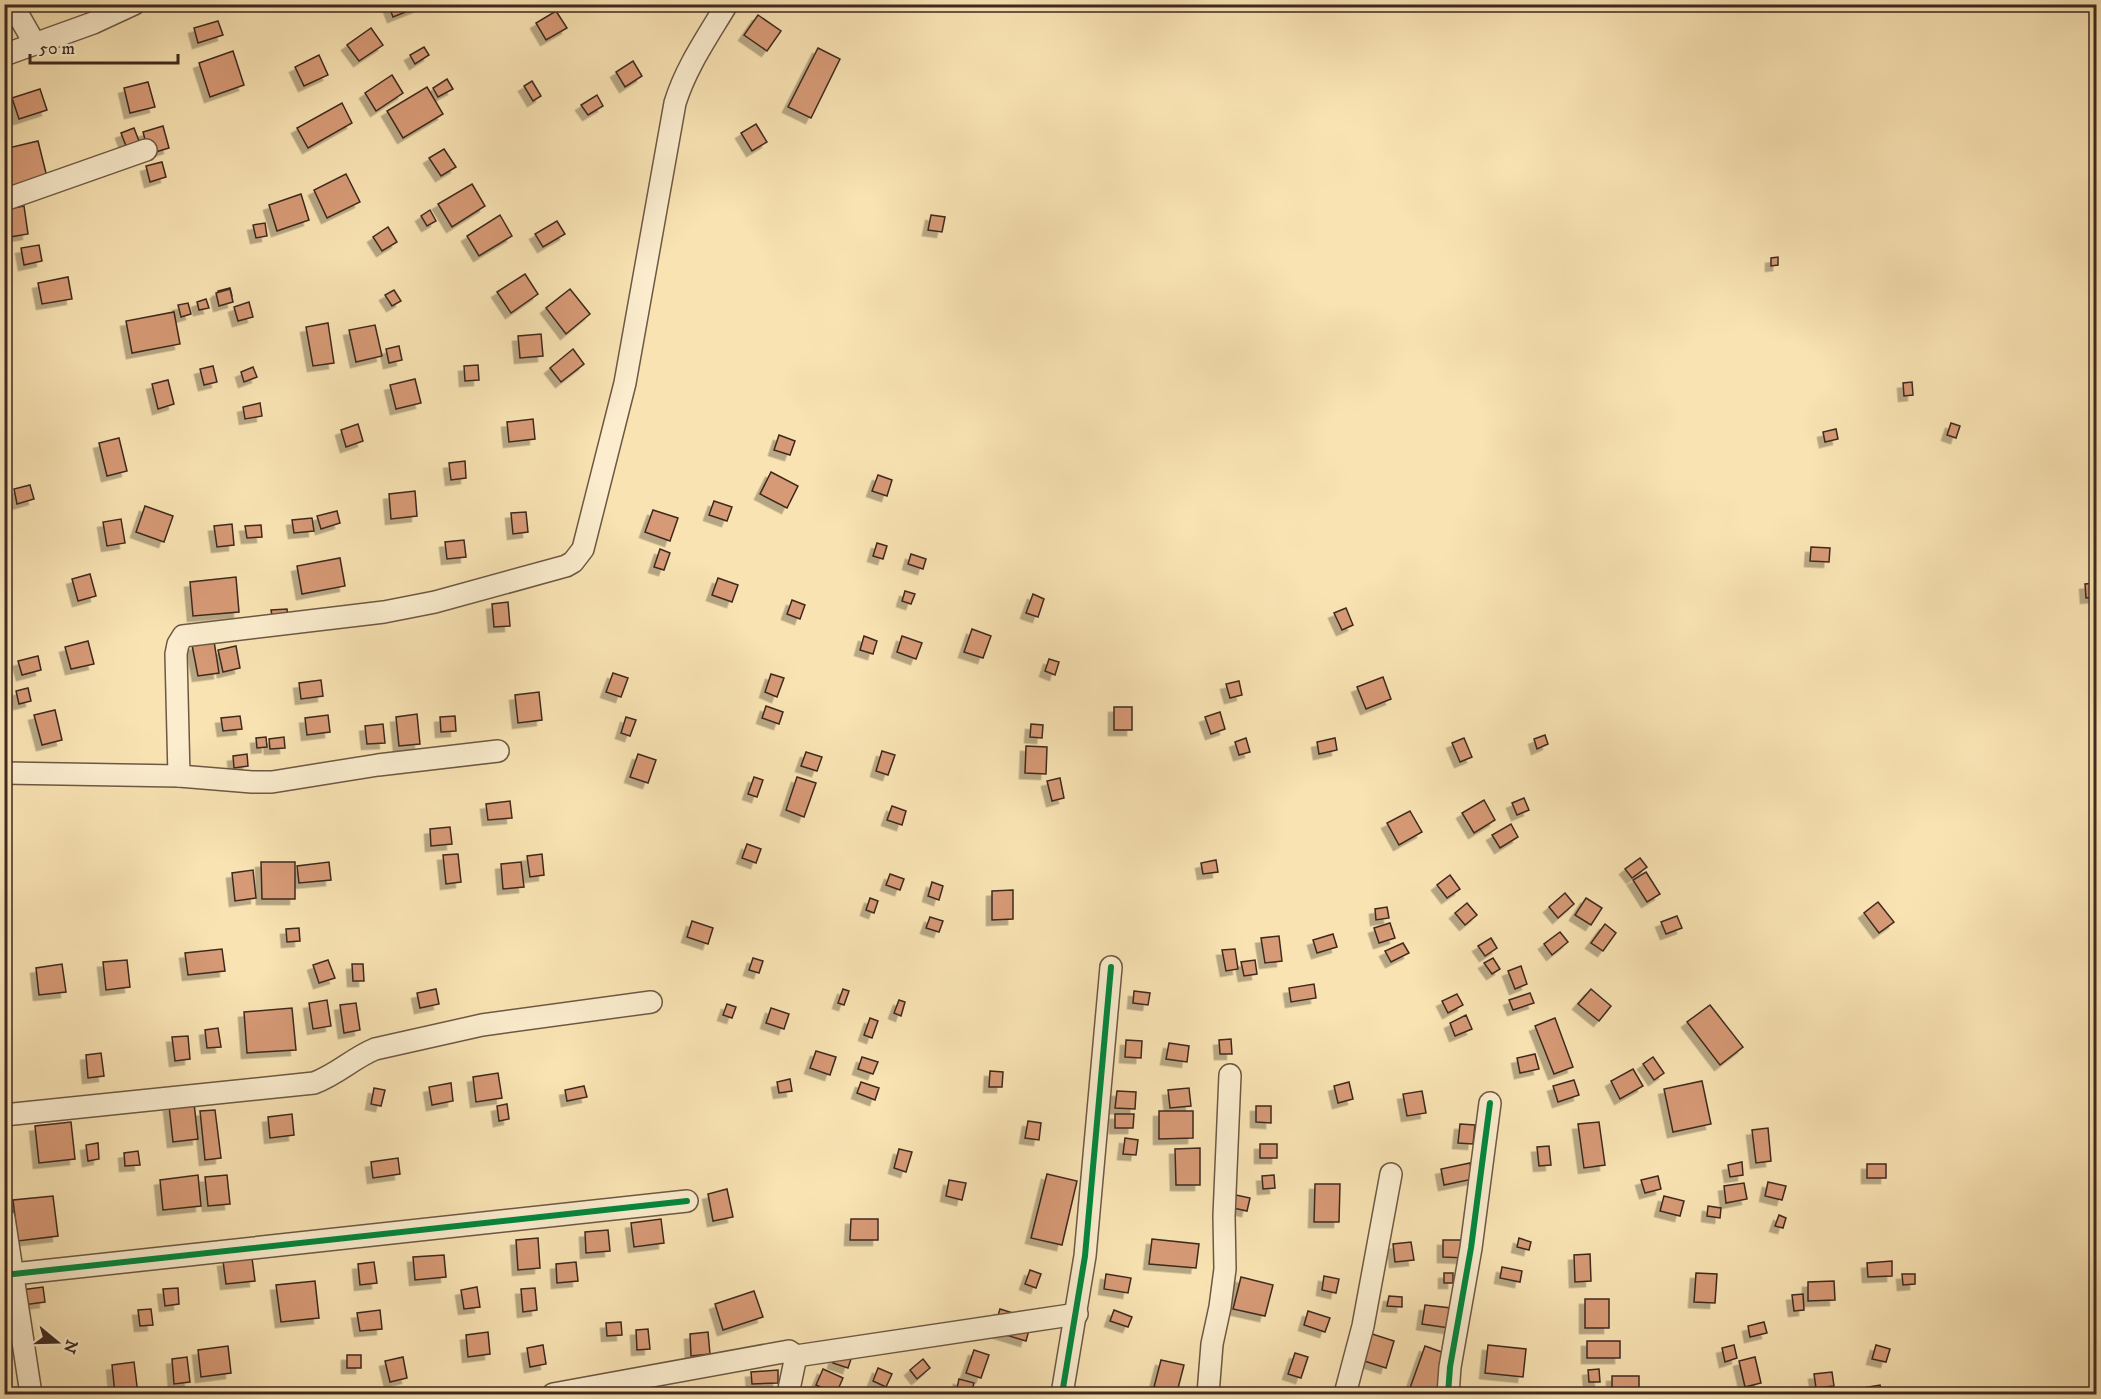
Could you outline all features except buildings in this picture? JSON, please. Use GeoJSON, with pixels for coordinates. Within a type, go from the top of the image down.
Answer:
{"type":"FeatureCollection","features":[{"type":"Feature","properties":{"kind":"street"},"geometry":{"type":"LineString","coordinates":[[12,4],[35,44]]}},
{"type":"Feature","properties":{"kind":"street"},"geometry":{"type":"LineString","coordinates":[[4,55],[93,23],[134,4]]}},
{"type":"Feature","properties":{"kind":"street"},"geometry":{"type":"LineString","coordinates":[[179,776],[176,654],[183,636],[384,612],[435,602],[566,566],[579,556],[583,549],[625,383],[675,103],[681,84],[693,61],[727,4]]}},
{"type":"Feature","properties":{"kind":"street"},"geometry":{"type":"LineString","coordinates":[[4,200],[146,150]]}},
{"type":"Feature","properties":{"kind":"street"},"geometry":{"type":"LineString","coordinates":[[4,773],[179,776],[272,782],[378,765],[498,751]]}},
{"type":"Feature","properties":{"kind":"street"},"geometry":{"type":"LineString","coordinates":[[1062,1395],[1085,1256],[1111,967]]}},
{"type":"Feature","properties":{"kind":"street"},"geometry":{"type":"LineString","coordinates":[[4,1115],[315,1083],[331,1077],[364,1053],[375,1048],[482,1024],[651,1002]]}},
{"type":"Feature","properties":{"kind":"street"},"geometry":{"type":"LineString","coordinates":[[1208,1395],[1212,1344],[1225,1269],[1224,1216],[1230,1076]]}},
{"type":"Feature","properties":{"kind":"street"},"geometry":{"type":"LineString","coordinates":[[1448,1395],[1450,1367],[1471,1248],[1490,1103]]}},
{"type":"Feature","properties":{"kind":"street"},"geometry":{"type":"LineString","coordinates":[[1345,1395],[1363,1326],[1391,1174]]}},
{"type":"Feature","properties":{"kind":"street"},"geometry":{"type":"LineString","coordinates":[[8,1275],[687,1202]]}},
{"type":"Feature","properties":{"kind":"street"},"geometry":{"type":"LineString","coordinates":[[4,1218],[8,1275],[31,1395]]}},
{"type":"Feature","properties":{"kind":"street"},"geometry":{"type":"LineString","coordinates":[[553,1395],[789,1351],[796,1356],[1077,1314]]}},
{"type":"Feature","properties":{"kind":"street"},"geometry":{"type":"LineString","coordinates":[[788,1395],[796,1356]]}},
{"type":"Feature","properties":{"kind":"cycle path"},"geometry":{"type":"LineString","coordinates":[[1062,1394],[1085,1256],[1111,967]]}},
{"type":"Feature","properties":{"kind":"cycle path"},"geometry":{"type":"LineString","coordinates":[[1448,1394],[1450,1367],[1471,1248],[1490,1103]]}},
{"type":"Feature","properties":{"kind":"cycle path"},"geometry":{"type":"LineString","coordinates":[[4,1275],[687,1201]]}}]}
